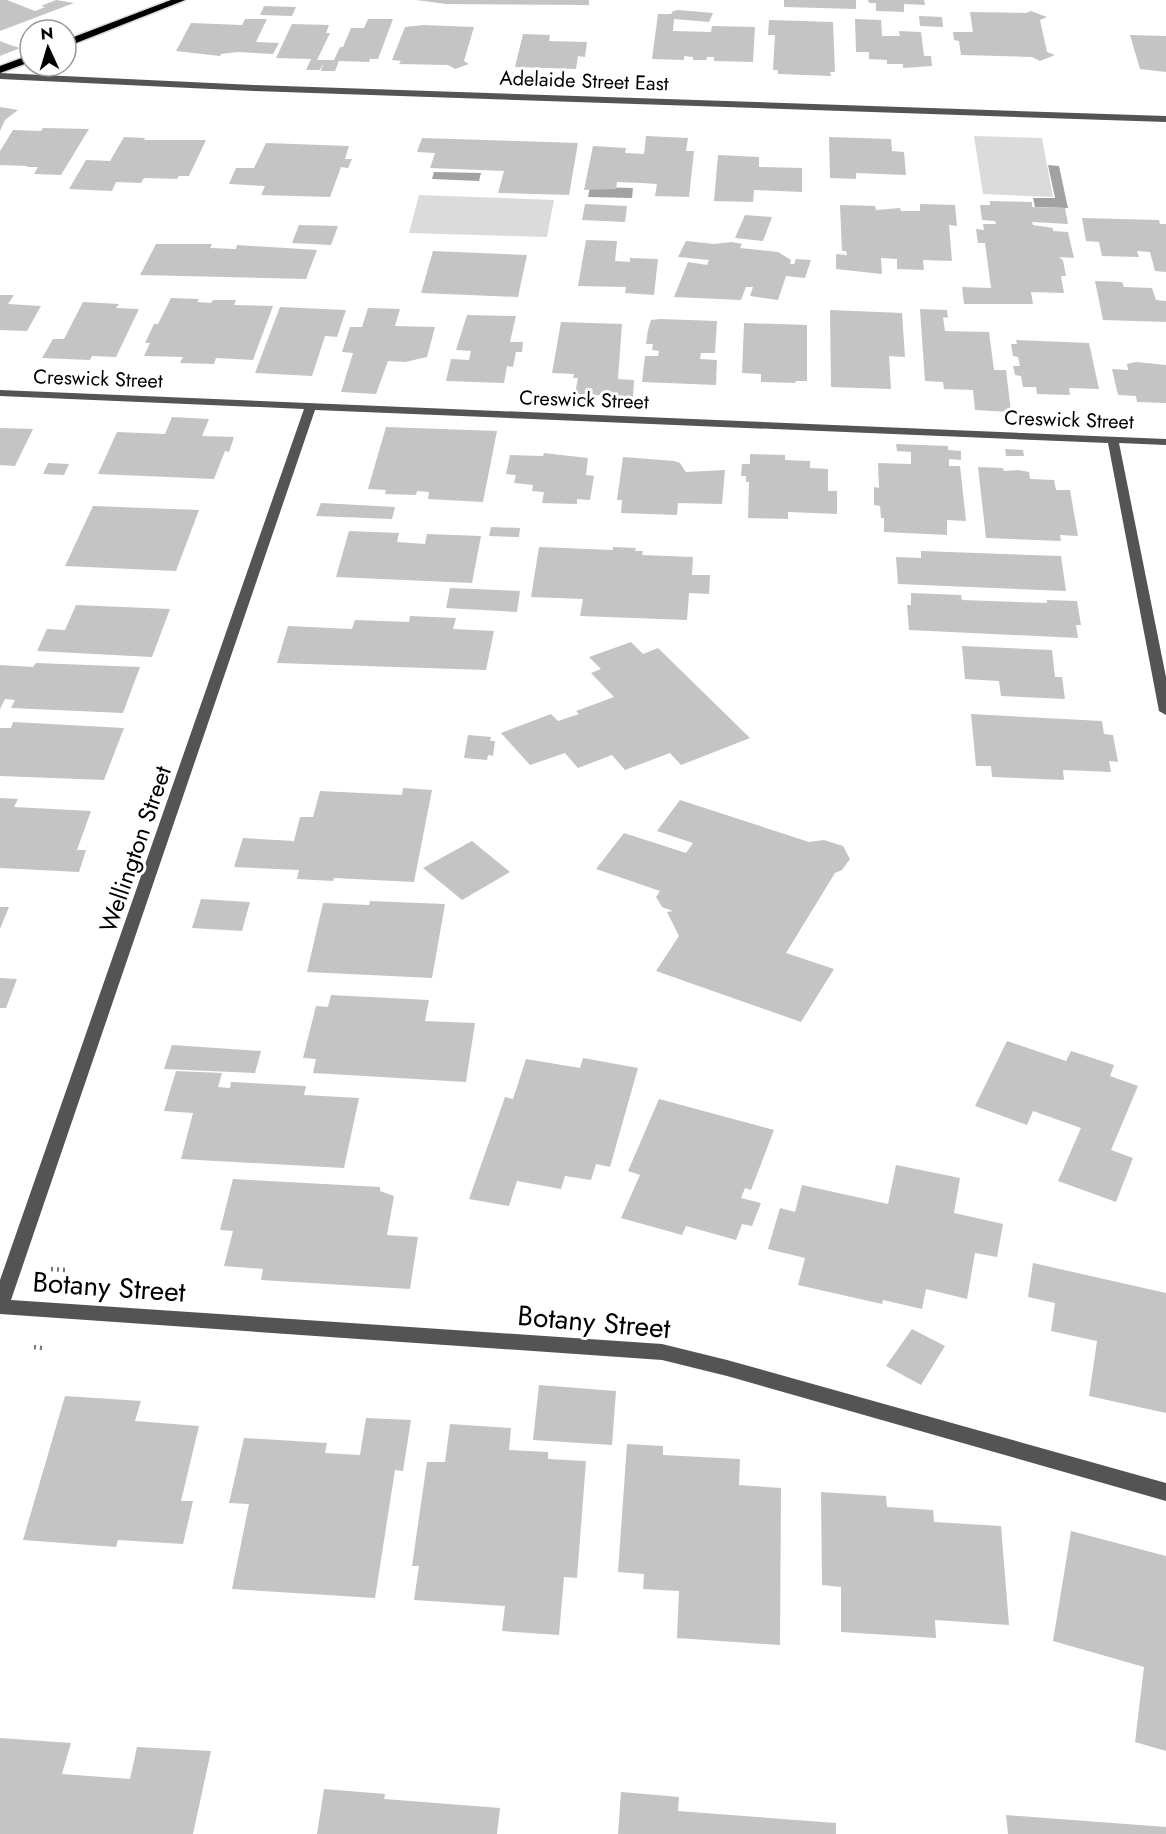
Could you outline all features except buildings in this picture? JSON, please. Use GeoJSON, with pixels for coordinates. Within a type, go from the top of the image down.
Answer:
{"type":"FeatureCollection","features":[{"type":"Feature","properties":{"kind":"highway"},"geometry":{"type":"LineString","coordinates":[[78,39],[180,0]]}},
{"type":"Feature","properties":{"kind":"highway"},"geometry":{"type":"LineString","coordinates":[[0,70],[18,63]]}},
{"type":"Feature","properties":{"kind":"street","name":"Adelaide Street East"},"geometry":{"type":"LineString","coordinates":[[0,76],[254,88],[1166,119]]}},
{"type":"Feature","properties":{"kind":"street","name":"Creswick Street"},"geometry":{"type":"LineString","coordinates":[[0,393],[1166,442]]}},
{"type":"Feature","properties":{"kind":"street","name":"Wellington Street"},"geometry":{"type":"LineString","coordinates":[[0,1306],[311,406]]}},
{"type":"Feature","properties":{"kind":"street"},"geometry":{"type":"LineString","coordinates":[[1113,440],[1166,711]]}},
{"type":"Feature","properties":{"kind":"street","name":"Botany Street"},"geometry":{"type":"LineString","coordinates":[[0,1306],[662,1352],[728,1368],[1166,1492]]}},
{"type":"Feature","properties":{"kind":"path"},"geometry":{"type":"LineString","coordinates":[[48,1268],[66,1270]]}},
{"type":"Feature","properties":{"kind":"shaded area"},"geometry":{"type":"Polygon","coordinates":[[[974,136],[1042,138],[1053,197],[983,194],[974,136]]]}},
{"type":"Feature","properties":{"kind":"shaded area"},"geometry":{"type":"Polygon","coordinates":[[[1048,165],[1059,166],[1068,208],[1035,207],[1033,198],[1055,198],[1048,165]]]}},
{"type":"Feature","properties":{"kind":"shaded area"},"geometry":{"type":"Polygon","coordinates":[[[434,172],[481,173],[479,181],[432,179],[434,172]]]}},
{"type":"Feature","properties":{"kind":"shaded area"},"geometry":{"type":"Polygon","coordinates":[[[590,187],[633,188],[632,198],[588,197],[590,187]]]}},
{"type":"Feature","properties":{"kind":"shaded area"},"geometry":{"type":"Polygon","coordinates":[[[419,195],[554,200],[547,237],[409,233],[419,195]]]}}]}
